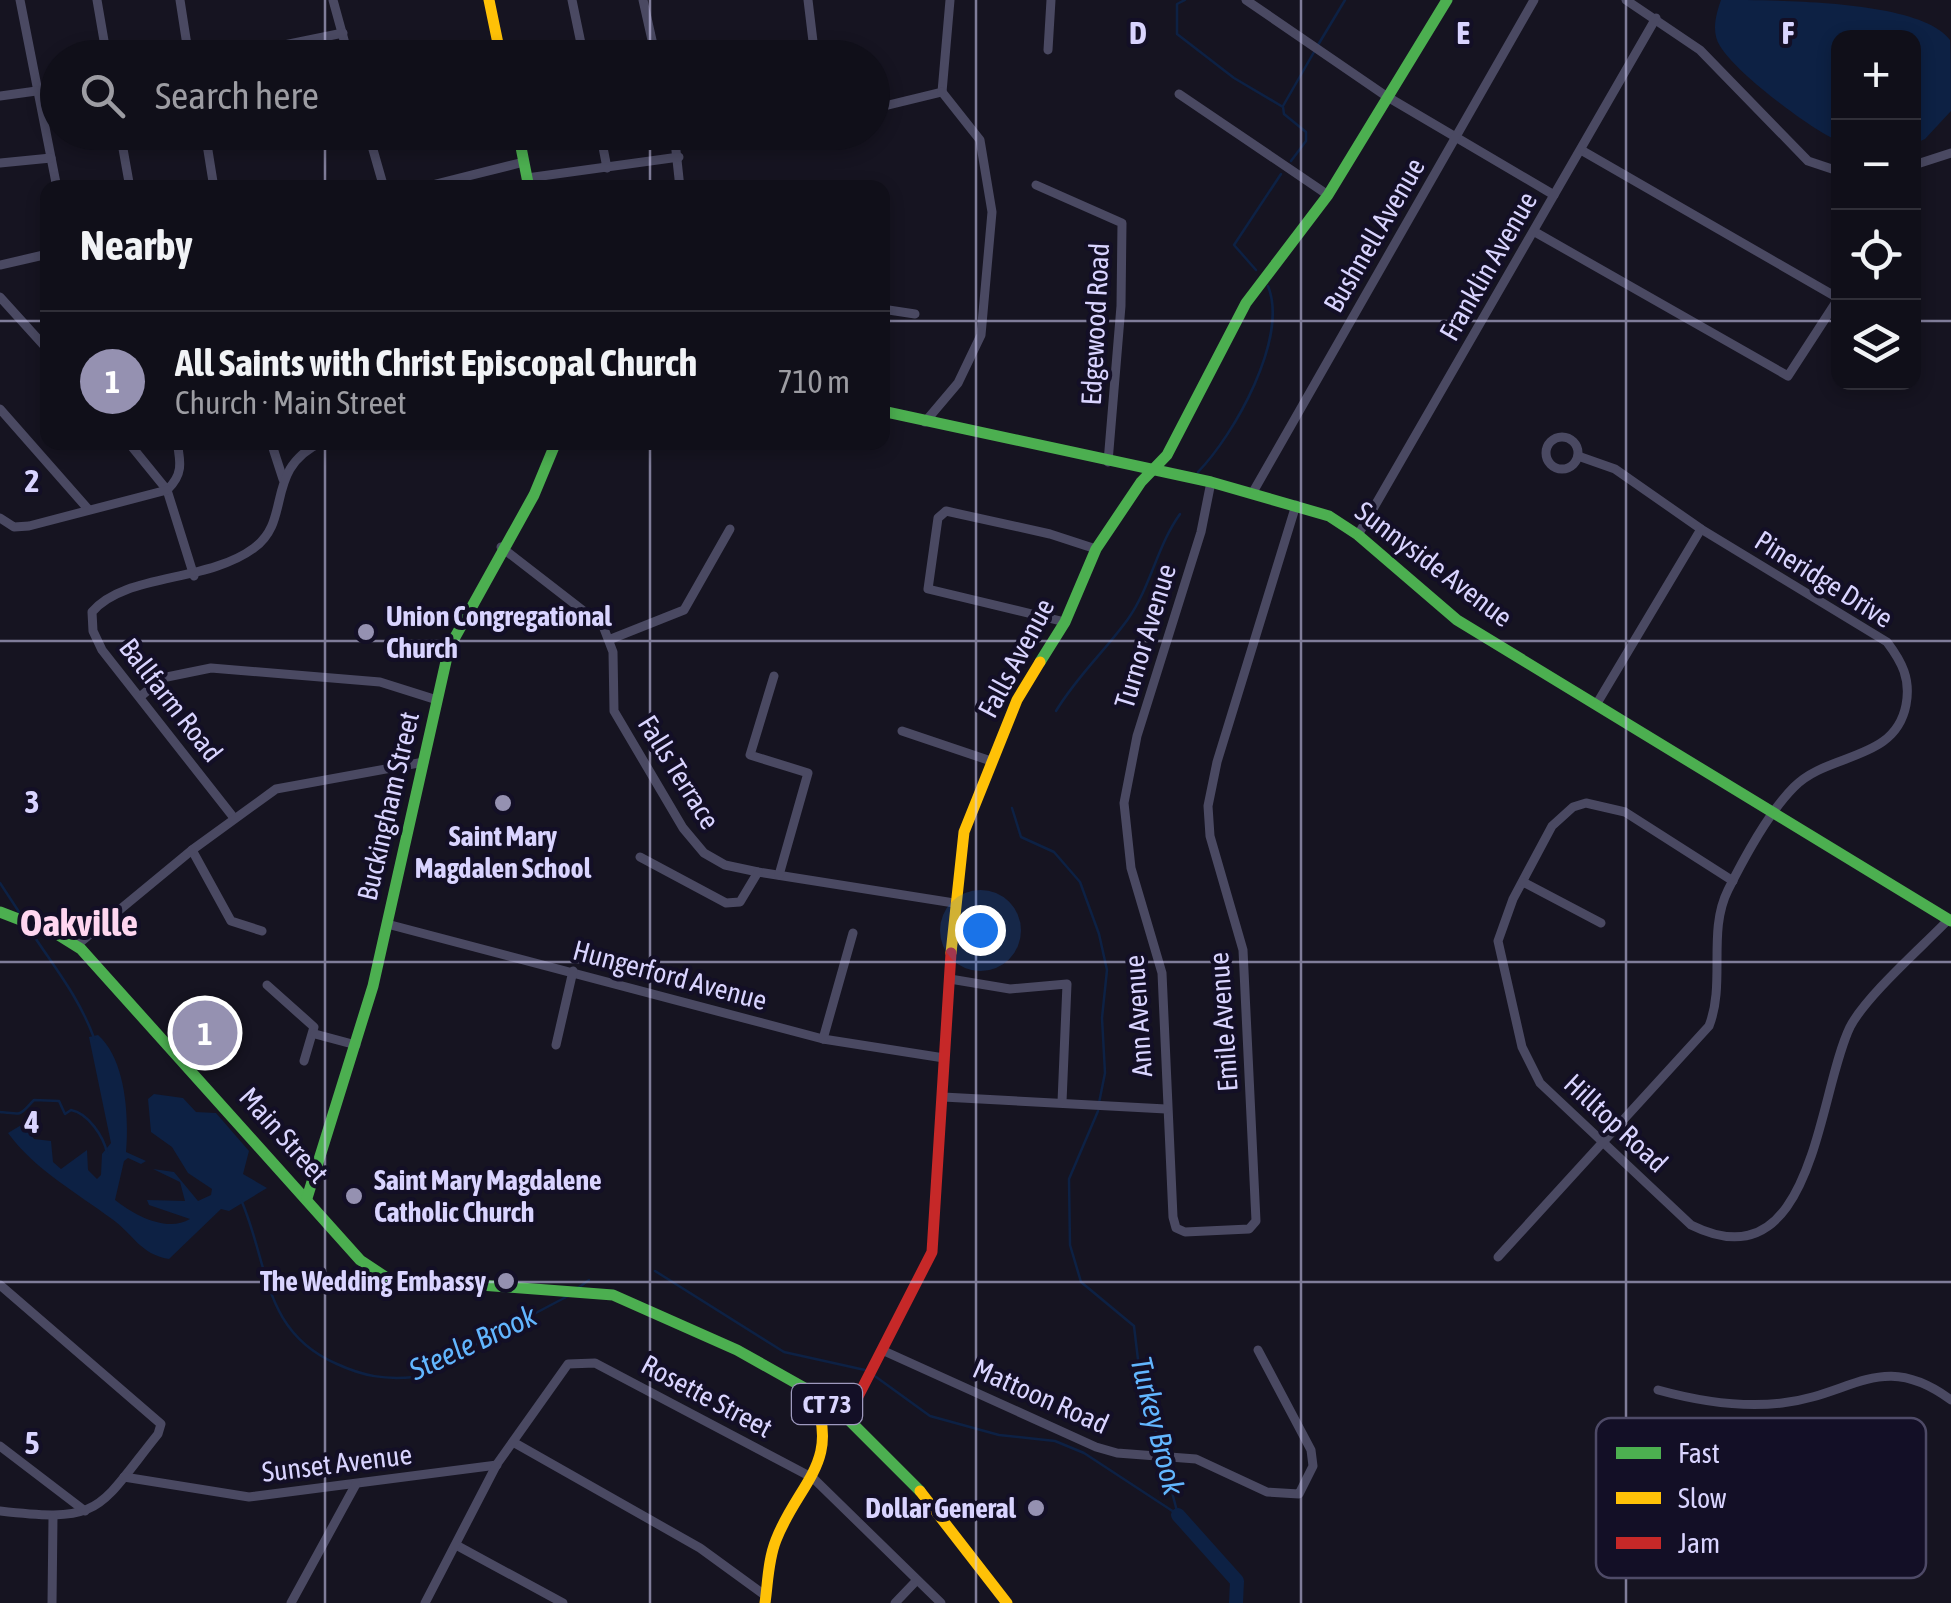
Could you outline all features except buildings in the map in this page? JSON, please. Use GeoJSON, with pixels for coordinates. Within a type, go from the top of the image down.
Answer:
{"type":"FeatureCollection","features":[{"type":"Feature","properties":{"kind":"main road"},"geometry":{"type":"LineString","coordinates":[[488,0],[497,40]]}},
{"type":"Feature","properties":{"kind":"main road","name":"Falls Avenue"},"geometry":{"type":"LineString","coordinates":[[847,1418],[932,1252],[954,903],[964,832],[990,761],[1018,700],[1065,622],[1096,549],[1167,456],[1246,303],[1328,194],[1447,0]]}},
{"type":"Feature","properties":{"kind":"main road"},"geometry":{"type":"LineString","coordinates":[[522,150],[527,180]]}},
{"type":"Feature","properties":{"kind":"main road","name":"Sunnyside Avenue"},"geometry":{"type":"LineString","coordinates":[[890,412],[1211,482],[1329,516],[1358,535],[1458,620],[1950,920]]}},
{"type":"Feature","properties":{"kind":"main road","name":"Buckingham Street"},"geometry":{"type":"LineString","coordinates":[[307,1198],[356,1045],[449,648],[466,604],[546,476],[554,450]]}},
{"type":"Feature","properties":{"kind":"main road","name":"Main Street"},"geometry":{"type":"LineString","coordinates":[[1,912],[77,945],[360,1260],[387,1278],[420,1284],[585,1291],[652,1309],[810,1391]]}},
{"type":"Feature","properties":{"kind":"main road"},"geometry":{"type":"LineString","coordinates":[[766,1600],[772,1551],[813,1478],[828,1426],[810,1391]]}},
{"type":"Feature","properties":{"kind":"main road","name":"CT 73"},"geometry":{"type":"LineString","coordinates":[[810,1391],[847,1418],[906,1474],[1007,1603]]}},
{"type":"Feature","properties":{"kind":"street"},"geometry":{"type":"LineString","coordinates":[[20,0],[40,113]]}},
{"type":"Feature","properties":{"kind":"street"},"geometry":{"type":"LineString","coordinates":[[97,0],[104,40]]}},
{"type":"Feature","properties":{"kind":"street"},"geometry":{"type":"LineString","coordinates":[[180,0],[186,40]]}},
{"type":"Feature","properties":{"kind":"street"},"geometry":{"type":"LineString","coordinates":[[333,0],[344,40]]}},
{"type":"Feature","properties":{"kind":"street"},"geometry":{"type":"LineString","coordinates":[[572,0],[580,40]]}},
{"type":"Feature","properties":{"kind":"street"},"geometry":{"type":"LineString","coordinates":[[643,0],[652,40]]}},
{"type":"Feature","properties":{"kind":"street"},"geometry":{"type":"LineString","coordinates":[[808,0],[813,40]]}},
{"type":"Feature","properties":{"kind":"street"},"geometry":{"type":"LineString","coordinates":[[925,422],[958,383],[980,335],[992,212],[980,140],[942,92],[950,0]]}},
{"type":"Feature","properties":{"kind":"street"},"geometry":{"type":"LineString","coordinates":[[1048,50],[1051,0]]}},
{"type":"Feature","properties":{"kind":"street"},"geometry":{"type":"LineString","coordinates":[[1246,0],[1386,96],[1554,194]]}},
{"type":"Feature","properties":{"kind":"street","name":"Bushnell Avenue"},"geometry":{"type":"LineString","coordinates":[[1252,492],[1534,0]]}},
{"type":"Feature","properties":{"kind":"street"},"geometry":{"type":"LineString","coordinates":[[1626,0],[1700,50],[1808,160],[1831,168]]}},
{"type":"Feature","properties":{"kind":"street","name":"Franklin Avenue"},"geometry":{"type":"LineString","coordinates":[[1358,535],[1656,18]]}},
{"type":"Feature","properties":{"kind":"street"},"geometry":{"type":"LineString","coordinates":[[312,40],[343,34]]}},
{"type":"Feature","properties":{"kind":"street"},"geometry":{"type":"LineString","coordinates":[[0,96],[40,91]]}},
{"type":"Feature","properties":{"kind":"street"},"geometry":{"type":"LineString","coordinates":[[890,105],[942,92]]}},
{"type":"Feature","properties":{"kind":"street"},"geometry":{"type":"LineString","coordinates":[[1179,94],[1328,194]]}},
{"type":"Feature","properties":{"kind":"street"},"geometry":{"type":"LineString","coordinates":[[49,150],[55,180]]}},
{"type":"Feature","properties":{"kind":"street"},"geometry":{"type":"LineString","coordinates":[[123,150],[129,180]]}},
{"type":"Feature","properties":{"kind":"street"},"geometry":{"type":"LineString","coordinates":[[209,150],[213,180]]}},
{"type":"Feature","properties":{"kind":"street"},"geometry":{"type":"LineString","coordinates":[[373,150],[382,180]]}},
{"type":"Feature","properties":{"kind":"street"},"geometry":{"type":"LineString","coordinates":[[604,150],[607,168]]}},
{"type":"Feature","properties":{"kind":"street"},"geometry":{"type":"LineString","coordinates":[[678,150],[680,180]]}},
{"type":"Feature","properties":{"kind":"street"},"geometry":{"type":"LineString","coordinates":[[1581,150],[1831,295]]}},
{"type":"Feature","properties":{"kind":"street"},"geometry":{"type":"LineString","coordinates":[[1921,162],[1951,153]]}},
{"type":"Feature","properties":{"kind":"street"},"geometry":{"type":"LineString","coordinates":[[544,180],[679,156]]}},
{"type":"Feature","properties":{"kind":"street"},"geometry":{"type":"LineString","coordinates":[[0,163],[51,158]]}},
{"type":"Feature","properties":{"kind":"street"},"geometry":{"type":"LineString","coordinates":[[452,180],[524,162]]}},
{"type":"Feature","properties":{"kind":"street","name":"Edgewood Road"},"geometry":{"type":"LineString","coordinates":[[1036,184],[1122,223],[1121,306],[1108,462]]}},
{"type":"Feature","properties":{"kind":"street"},"geometry":{"type":"LineString","coordinates":[[1535,232],[1788,376],[1837,300]]}},
{"type":"Feature","properties":{"kind":"street"},"geometry":{"type":"LineString","coordinates":[[0,264],[40,256]]}},
{"type":"Feature","properties":{"kind":"street"},"geometry":{"type":"LineString","coordinates":[[0,297],[40,341]]}},
{"type":"Feature","properties":{"kind":"street"},"geometry":{"type":"LineString","coordinates":[[890,309],[915,314]]}},
{"type":"Feature","properties":{"kind":"street"},"geometry":{"type":"LineString","coordinates":[[0,409],[88,509]]}},
{"type":"Feature","properties":{"kind":"street"},"geometry":{"type":"LineString","coordinates":[[134,450],[167,490],[194,576]]}},
{"type":"Feature","properties":{"kind":"street"},"geometry":{"type":"LineString","coordinates":[[0,518],[14,527],[167,490],[177,480],[181,464],[178,450]]}},
{"type":"Feature","properties":{"kind":"street"},"geometry":{"type":"LineString","coordinates":[[274,450],[283,478]]}},
{"type":"Feature","properties":{"kind":"street"},"geometry":{"type":"LineString","coordinates":[[283,478],[296,460],[310,450]]}},
{"type":"Feature","properties":{"kind":"street","name":"Pineridge Drive"},"geometry":{"type":"LineString","coordinates":[[1498,1257],[1708,1026],[1716,1006],[1721,906],[1793,787],[1811,774],[1879,746],[1898,728],[1909,687],[1902,662],[1886,642],[1701,529],[1615,469],[1578,456]]}},
{"type":"Feature","properties":{"kind":"street","name":"Ballfarm Road"},"geometry":{"type":"LineString","coordinates":[[234,818],[102,650],[92,631],[92,612],[120,590],[194,576],[234,563],[260,544],[276,517],[283,478]]}},
{"type":"Feature","properties":{"kind":"street","name":"Turnor Avenue"},"geometry":{"type":"LineString","coordinates":[[1124,803],[1138,736],[1201,532],[1211,482]]}},
{"type":"Feature","properties":{"kind":"street","name":"Emile Avenue"},"geometry":{"type":"LineString","coordinates":[[1176,1228],[1185,1232],[1254,1227],[1243,950],[1208,818],[1217,762],[1296,505]]}},
{"type":"Feature","properties":{"kind":"street"},"geometry":{"type":"LineString","coordinates":[[1065,622],[928,589],[929,562],[941,513],[1050,534],[1096,549]]}},
{"type":"Feature","properties":{"kind":"street"},"geometry":{"type":"LineString","coordinates":[[501,547],[574,602],[610,639],[684,610],[730,529]]}},
{"type":"Feature","properties":{"kind":"street"},"geometry":{"type":"LineString","coordinates":[[1596,705],[1701,529]]}},
{"type":"Feature","properties":{"kind":"street","name":"Falls Terrace"},"geometry":{"type":"LineString","coordinates":[[610,639],[614,711],[682,828],[704,853],[725,864],[758,872],[954,903]]}},
{"type":"Feature","properties":{"kind":"street"},"geometry":{"type":"LineString","coordinates":[[140,697],[162,678],[211,668],[380,682],[438,700]]}},
{"type":"Feature","properties":{"kind":"street"},"geometry":{"type":"LineString","coordinates":[[774,676],[750,755],[808,773],[779,875]]}},
{"type":"Feature","properties":{"kind":"street"},"geometry":{"type":"LineString","coordinates":[[902,731],[990,761]]}},
{"type":"Feature","properties":{"kind":"street"},"geometry":{"type":"LineString","coordinates":[[77,945],[192,850],[276,789],[424,762]]}},
{"type":"Feature","properties":{"kind":"street","name":"Ann Avenue"},"geometry":{"type":"LineString","coordinates":[[1124,803],[1131,868],[1162,973],[1166,1109],[1176,1228]]}},
{"type":"Feature","properties":{"kind":"street","name":"Hilltop Road"},"geometry":{"type":"LineString","coordinates":[[1733,881],[1625,812],[1586,803],[1573,807],[1552,826],[1502,921],[1498,941],[1522,1047],[1540,1082],[1692,1225],[1720,1236],[1763,1229],[1783,1214],[1799,1192],[1853,1022],[1950,920]]}},
{"type":"Feature","properties":{"kind":"street"},"geometry":{"type":"LineString","coordinates":[[192,850],[232,921],[262,931]]}},
{"type":"Feature","properties":{"kind":"street"},"geometry":{"type":"LineString","coordinates":[[640,857],[694,888],[733,904],[740,902],[758,872]]}},
{"type":"Feature","properties":{"kind":"street"},"geometry":{"type":"LineString","coordinates":[[1523,882],[1601,923]]}},
{"type":"Feature","properties":{"kind":"street","name":"Hungerford Avenue"},"geometry":{"type":"LineString","coordinates":[[387,924],[824,1039],[944,1058]]}},
{"type":"Feature","properties":{"kind":"street"},"geometry":{"type":"LineString","coordinates":[[824,1039],[852,933]]}},
{"type":"Feature","properties":{"kind":"street"},"geometry":{"type":"LineString","coordinates":[[556,1044],[573,972]]}},
{"type":"Feature","properties":{"kind":"street"},"geometry":{"type":"LineString","coordinates":[[950,979],[1010,989],[1067,984],[1062,1102]]}},
{"type":"Feature","properties":{"kind":"street"},"geometry":{"type":"LineString","coordinates":[[268,985],[308,1018],[315,1034],[304,1060]]}},
{"type":"Feature","properties":{"kind":"street"},"geometry":{"type":"LineString","coordinates":[[315,1034],[356,1045]]}},
{"type":"Feature","properties":{"kind":"street"},"geometry":{"type":"LineString","coordinates":[[943,1097],[1166,1109]]}},
{"type":"Feature","properties":{"kind":"street"},"geometry":{"type":"LineString","coordinates":[[0,1285],[160,1424],[158,1434],[104,1504],[53,1518],[0,1512]]}},
{"type":"Feature","properties":{"kind":"street","name":"Mattoon Road"},"geometry":{"type":"LineString","coordinates":[[882,1356],[1096,1447],[1215,1464],[1267,1492],[1299,1494],[1313,1466],[1311,1450],[1258,1350]]}},
{"type":"Feature","properties":{"kind":"street","name":"Rosette Street"},"geometry":{"type":"LineString","coordinates":[[512,1442],[568,1364],[594,1363],[813,1478],[941,1603]]}},
{"type":"Feature","properties":{"kind":"street"},"geometry":{"type":"LineString","coordinates":[[1658,1390],[1720,1403],[1779,1404],[1812,1398],[1864,1377],[1886,1374],[1907,1376],[1951,1400]]}},
{"type":"Feature","properties":{"kind":"street"},"geometry":{"type":"LineString","coordinates":[[425,1603],[512,1442],[700,1548],[766,1600]]}},
{"type":"Feature","properties":{"kind":"street"},"geometry":{"type":"LineString","coordinates":[[0,1446],[86,1512]]}},
{"type":"Feature","properties":{"kind":"street","name":"Sunset Avenue"},"geometry":{"type":"LineString","coordinates":[[124,1477],[249,1497],[323,1484],[356,1484],[497,1464]]}},
{"type":"Feature","properties":{"kind":"street"},"geometry":{"type":"LineString","coordinates":[[291,1603],[356,1484]]}},
{"type":"Feature","properties":{"kind":"street"},"geometry":{"type":"LineString","coordinates":[[52,1603],[53,1518]]}},
{"type":"Feature","properties":{"kind":"street"},"geometry":{"type":"LineString","coordinates":[[456,1545],[563,1603]]}},
{"type":"Feature","properties":{"kind":"street"},"geometry":{"type":"LineString","coordinates":[[895,1603],[917,1580]]}},
{"type":"Feature","properties":{"kind":"water"},"geometry":{"type":"Polygon","coordinates":[[[1721,0],[1846,5],[1910,17],[1934,27],[1950,40],[1951,111],[1921,141],[1921,30],[1831,30],[1831,137],[1774,99],[1728,57],[1716,35],[1721,0]]]}},
{"type":"Feature","properties":{"kind":"water"},"geometry":{"type":"Polygon","coordinates":[[[98,1035],[115,1059],[124,1089],[126,1152],[146,1161],[124,1161],[115,1200],[161,1223],[190,1219],[149,1205],[147,1200],[185,1201],[180,1182],[153,1169],[174,1172],[198,1201],[211,1195],[212,1189],[188,1173],[172,1147],[151,1132],[148,1099],[154,1094],[183,1098],[196,1112],[216,1113],[249,1151],[243,1174],[267,1188],[229,1211],[221,1209],[169,1259],[144,1248],[112,1219],[43,1169],[8,1133],[23,1124],[34,1139],[51,1141],[53,1162],[61,1169],[87,1150],[88,1170],[97,1179],[101,1175],[102,1154],[111,1143],[89,1037],[98,1035]]]}},
{"type":"Feature","properties":{"kind":"waterway"},"geometry":{"type":"LineString","coordinates":[[1185,0],[1177,4],[1177,34],[1234,78],[1283,107],[1284,114],[1306,132],[1306,141],[1291,161]]}},
{"type":"Feature","properties":{"kind":"waterway","name":"Turkey Brook"},"geometry":{"type":"LineString","coordinates":[[1318,45],[1345,0]]}},
{"type":"Feature","properties":{"kind":"waterway","name":"Turkey Brook"},"geometry":{"type":"LineString","coordinates":[[1283,106],[1314,52]]}},
{"type":"Feature","properties":{"kind":"waterway","name":"Turkey Brook"},"geometry":{"type":"LineString","coordinates":[[1256,270],[1234,245],[1281,174]]}},
{"type":"Feature","properties":{"kind":"waterway","name":"Turkey Brook"},"geometry":{"type":"LineString","coordinates":[[1198,472],[1242,411],[1265,358],[1271,332],[1268,286]]}},
{"type":"Feature","properties":{"kind":"waterway","name":"Turkey Brook"},"geometry":{"type":"LineString","coordinates":[[1056,711],[1128,619],[1180,514]]}},
{"type":"Feature","properties":{"kind":"waterway","name":"Turkey Brook"},"geometry":{"type":"LineString","coordinates":[[1012,808],[1021,837],[1054,852],[1080,882],[1099,934],[1107,970],[1102,1018],[1105,1073],[1099,1103]]}},
{"type":"Feature","properties":{"kind":"waterway","name":"Steele Brook"},"geometry":{"type":"LineString","coordinates":[[0,883],[21,915]]}},
{"type":"Feature","properties":{"kind":"waterway","name":"Steele Brook"},"geometry":{"type":"LineString","coordinates":[[30,930],[73,996],[94,1038]]}},
{"type":"Feature","properties":{"kind":"waterway"},"geometry":{"type":"LineString","coordinates":[[0,1112],[21,1113],[34,1100],[59,1101],[65,1114],[71,1110],[89,1121],[107,1153]]}},
{"type":"Feature","properties":{"kind":"waterway","name":"Turkey Brook"},"geometry":{"type":"LineString","coordinates":[[1098,1111],[1069,1179],[1070,1245],[1081,1282],[1134,1326],[1139,1368],[1161,1451]]}},
{"type":"Feature","properties":{"kind":"waterway","name":"Steele Brook"},"geometry":{"type":"LineString","coordinates":[[242,1202],[282,1316],[313,1350],[365,1374],[414,1377],[568,1296]]}},
{"type":"Feature","properties":{"kind":"waterway","name":"Steele Brook"},"geometry":{"type":"LineString","coordinates":[[655,1271],[784,1352],[865,1370]]}},
{"type":"Feature","properties":{"kind":"waterway","name":"Steele Brook"},"geometry":{"type":"LineString","coordinates":[[578,1288],[589,1280]]}},
{"type":"Feature","properties":{"kind":"waterway","name":"Steele Brook"},"geometry":{"type":"LineString","coordinates":[[872,1374],[930,1416],[999,1435],[1055,1441],[1084,1453],[1177,1514]]}},
{"type":"Feature","properties":{"kind":"waterway","name":"Turkey Brook"},"geometry":{"type":"LineString","coordinates":[[1163,1458],[1178,1515]]}},
{"type":"Feature","properties":{"kind":"waterway","name":"Steele Brook"},"geometry":{"type":"LineString","coordinates":[[1178,1515],[1237,1581],[1236,1603]]}},
{"type":"Feature","properties":{"kind":"traffic: fast"},"geometry":{"type":"LineString","coordinates":[[1040,662],[1065,622],[1096,549],[1141,482],[1167,455],[1246,303],[1328,195],[1447,0]]}},
{"type":"Feature","properties":{"kind":"traffic: fast"},"geometry":{"type":"LineString","coordinates":[[522,150],[527,180]]}},
{"type":"Feature","properties":{"kind":"traffic: fast"},"geometry":{"type":"LineString","coordinates":[[890,413],[1211,482],[1329,516],[1358,535],[1457,620],[1951,921]]}},
{"type":"Feature","properties":{"kind":"traffic: fast"},"geometry":{"type":"LineString","coordinates":[[307,1198],[373,986],[449,648],[534,495],[553,450]]}},
{"type":"Feature","properties":{"kind":"traffic: fast"},"geometry":{"type":"LineString","coordinates":[[0,912],[57,934],[81,949],[360,1260],[387,1278],[613,1295],[737,1350],[810,1391],[847,1418],[920,1491]]}},
{"type":"Feature","properties":{"kind":"traffic: slow"},"geometry":{"type":"LineString","coordinates":[[489,0],[497,40]]}},
{"type":"Feature","properties":{"kind":"traffic: slow"},"geometry":{"type":"LineString","coordinates":[[951,953],[964,832],[1017,700],[1040,662]]}},
{"type":"Feature","properties":{"kind":"traffic: slow"},"geometry":{"type":"LineString","coordinates":[[765,1603],[776,1540],[820,1455],[821,1418],[813,1395]]}},
{"type":"Feature","properties":{"kind":"traffic: slow"},"geometry":{"type":"LineString","coordinates":[[920,1491],[1007,1603]]}},
{"type":"Feature","properties":{"kind":"traffic: jam"},"geometry":{"type":"LineString","coordinates":[[847,1418],[932,1252],[951,953]]}},
{"type":"Feature","properties":{"kind":"place","name":"Union Congregational Church"},"geometry":{"type":"Point","coordinates":[366,632]}},
{"type":"Feature","properties":{"kind":"place","name":"Saint Mary Magdalen School"},"geometry":{"type":"Point","coordinates":[503,803]}},
{"type":"Feature","properties":{"kind":"place","name":"All Saints with Christ Episcopal Church"},"geometry":{"type":"Point","coordinates":[205,1033]}},
{"type":"Feature","properties":{"kind":"place","name":"Saint Mary Magdalene Catholic Church"},"geometry":{"type":"Point","coordinates":[354,1196]}},
{"type":"Feature","properties":{"kind":"place","name":"The Wedding Embassy"},"geometry":{"type":"Point","coordinates":[506,1281]}},
{"type":"Feature","properties":{"kind":"place","name":"Dollar General"},"geometry":{"type":"Point","coordinates":[1036,1508]}},
{"type":"Feature","properties":{"kind":"district","name":"Oakville"},"geometry":{"type":"Point","coordinates":[79,923]}}]}
